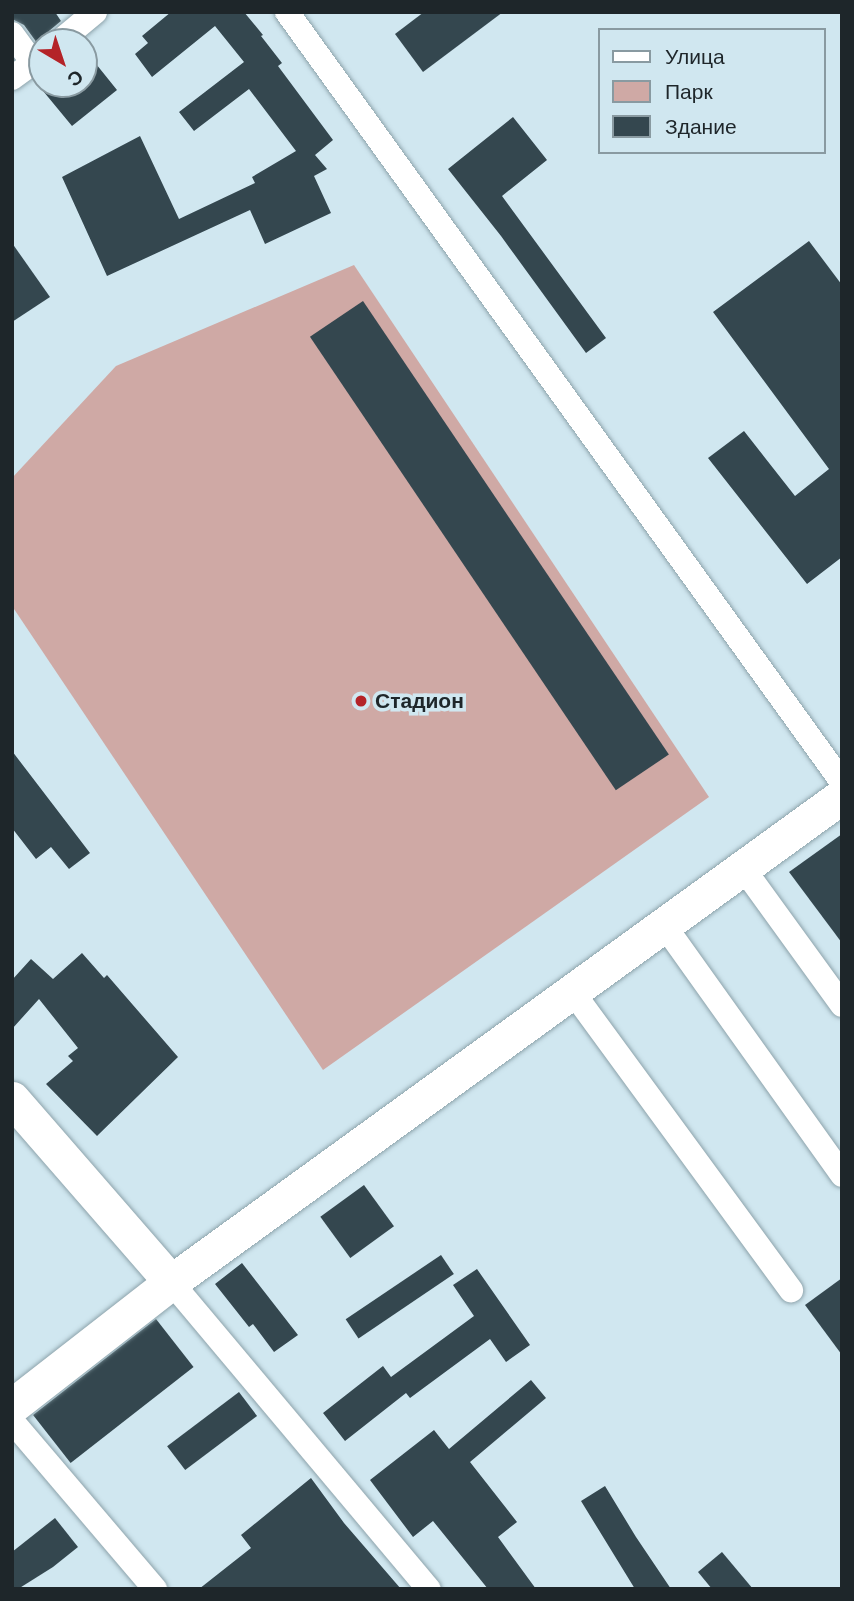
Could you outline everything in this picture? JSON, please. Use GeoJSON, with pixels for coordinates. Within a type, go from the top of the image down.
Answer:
{"type":"FeatureCollection","features":[{"type":"Feature","properties":{"kind":"street"},"geometry":{"type":"LineString","coordinates":[[76,28],[95,12]]}},
{"type":"Feature","properties":{"kind":"street"},"geometry":{"type":"LineString","coordinates":[[296,15],[842,782]]}},
{"type":"Feature","properties":{"kind":"street"},"geometry":{"type":"LineString","coordinates":[[12,34],[28,50]]}},
{"type":"Feature","properties":{"kind":"street"},"geometry":{"type":"LineString","coordinates":[[12,78],[28,67]]}},
{"type":"Feature","properties":{"kind":"street"},"geometry":{"type":"LineString","coordinates":[[12,1405],[171,1282],[842,796]]}},
{"type":"Feature","properties":{"kind":"street"},"geometry":{"type":"LineString","coordinates":[[743,868],[842,1004]]}},
{"type":"Feature","properties":{"kind":"street"},"geometry":{"type":"LineString","coordinates":[[664,925],[842,1175]]}},
{"type":"Feature","properties":{"kind":"street"},"geometry":{"type":"LineString","coordinates":[[572,992],[790,1290]]}},
{"type":"Feature","properties":{"kind":"street"},"geometry":{"type":"LineString","coordinates":[[12,1099],[171,1282],[429,1589]]}},
{"type":"Feature","properties":{"kind":"street"},"geometry":{"type":"LineString","coordinates":[[12,1420],[155,1589]]}},
{"type":"Feature","properties":{"kind":"green space","name":"Стадион"},"geometry":{"type":"Polygon","coordinates":[[[354,265],[709,797],[323,1070],[12,606],[12,478],[116,366],[354,265]]]}},
{"type":"Feature","properties":{"kind":"building"},"geometry":{"type":"Polygon","coordinates":[[[12,12],[55,12],[61,21],[53,28],[28,28],[28,31],[24,25],[12,19],[12,12]]]}},
{"type":"Feature","properties":{"kind":"building"},"geometry":{"type":"Polygon","coordinates":[[[171,12],[244,12],[263,35],[261,36],[282,63],[278,66],[333,140],[315,155],[327,169],[314,176],[331,213],[265,244],[250,210],[107,276],[62,177],[140,136],[179,219],[255,183],[252,177],[296,151],[249,89],[194,131],[179,112],[244,62],[215,26],[152,77],[135,54],[148,43],[142,36],[171,12]]]}},
{"type":"Feature","properties":{"kind":"building"},"geometry":{"type":"Polygon","coordinates":[[[424,12],[503,12],[423,72],[395,34],[424,12]]]}},
{"type":"Feature","properties":{"kind":"building"},"geometry":{"type":"Polygon","coordinates":[[[98,66],[117,90],[72,126],[49,98],[98,98],[98,66]]]}},
{"type":"Feature","properties":{"kind":"building"},"geometry":{"type":"Polygon","coordinates":[[[513,117],[547,160],[502,196],[606,338],[586,353],[501,236],[448,169],[513,117]]]}},
{"type":"Feature","properties":{"kind":"building"},"geometry":{"type":"Polygon","coordinates":[[[809,241],[842,285],[842,557],[807,584],[708,458],[744,431],[795,496],[829,469],[713,312],[809,241]]]}},
{"type":"Feature","properties":{"kind":"building"},"geometry":{"type":"Polygon","coordinates":[[[12,243],[50,297],[12,322],[12,243]]]}},
{"type":"Feature","properties":{"kind":"building"},"geometry":{"type":"Polygon","coordinates":[[[363,301],[669,754],[616,790],[310,337],[363,301]]]}},
{"type":"Feature","properties":{"kind":"building"},"geometry":{"type":"Polygon","coordinates":[[[12,751],[90,853],[69,869],[51,847],[36,859],[12,828],[12,751]]]}},
{"type":"Feature","properties":{"kind":"building"},"geometry":{"type":"Polygon","coordinates":[[[842,834],[842,943],[789,872],[842,834]]]}},
{"type":"Feature","properties":{"kind":"building"},"geometry":{"type":"Polygon","coordinates":[[[82,953],[104,978],[107,975],[178,1057],[97,1136],[46,1084],[73,1061],[68,1056],[78,1048],[39,999],[12,1029],[12,980],[31,959],[53,979],[82,953]]]}},
{"type":"Feature","properties":{"kind":"building"},"geometry":{"type":"Polygon","coordinates":[[[364,1185],[394,1226],[350,1258],[320,1217],[364,1185]]]}},
{"type":"Feature","properties":{"kind":"building"},"geometry":{"type":"Polygon","coordinates":[[[441,1255],[454,1274],[359,1338],[346,1319],[441,1255]]]}},
{"type":"Feature","properties":{"kind":"building"},"geometry":{"type":"Polygon","coordinates":[[[242,1263],[298,1335],[274,1352],[253,1324],[249,1327],[215,1284],[242,1263]]]}},
{"type":"Feature","properties":{"kind":"building"},"geometry":{"type":"Polygon","coordinates":[[[477,1269],[530,1345],[506,1362],[490,1339],[410,1398],[406,1393],[345,1441],[323,1413],[383,1366],[391,1377],[474,1316],[453,1285],[477,1269]]]}},
{"type":"Feature","properties":{"kind":"building"},"geometry":{"type":"Polygon","coordinates":[[[842,1278],[842,1355],[805,1305],[842,1278]]]}},
{"type":"Feature","properties":{"kind":"building"},"geometry":{"type":"Polygon","coordinates":[[[156,1319],[194,1367],[71,1463],[33,1415],[156,1319]]]}},
{"type":"Feature","properties":{"kind":"building"},"geometry":{"type":"Polygon","coordinates":[[[531,1380],[546,1398],[470,1462],[517,1522],[498,1537],[536,1589],[488,1589],[433,1521],[413,1537],[370,1480],[434,1430],[449,1449],[531,1380]]]}},
{"type":"Feature","properties":{"kind":"building"},"geometry":{"type":"Polygon","coordinates":[[[239,1392],[257,1416],[185,1470],[167,1446],[239,1392]]]}},
{"type":"Feature","properties":{"kind":"building"},"geometry":{"type":"Polygon","coordinates":[[[311,1478],[344,1523],[401,1589],[199,1589],[251,1548],[241,1535],[311,1478]]]}},
{"type":"Feature","properties":{"kind":"building"},"geometry":{"type":"Polygon","coordinates":[[[605,1486],[671,1589],[635,1589],[581,1501],[605,1486]]]}},
{"type":"Feature","properties":{"kind":"building"},"geometry":{"type":"Polygon","coordinates":[[[55,1518],[78,1547],[53,1567],[18,1589],[12,1589],[12,1552],[55,1518]]]}},
{"type":"Feature","properties":{"kind":"building"},"geometry":{"type":"Polygon","coordinates":[[[722,1552],[753,1589],[712,1589],[698,1572],[722,1552]]]}},
{"type":"Feature","properties":{"kind":"place","name":"Стадион"},"geometry":{"type":"Point","coordinates":[361,701]}}]}
